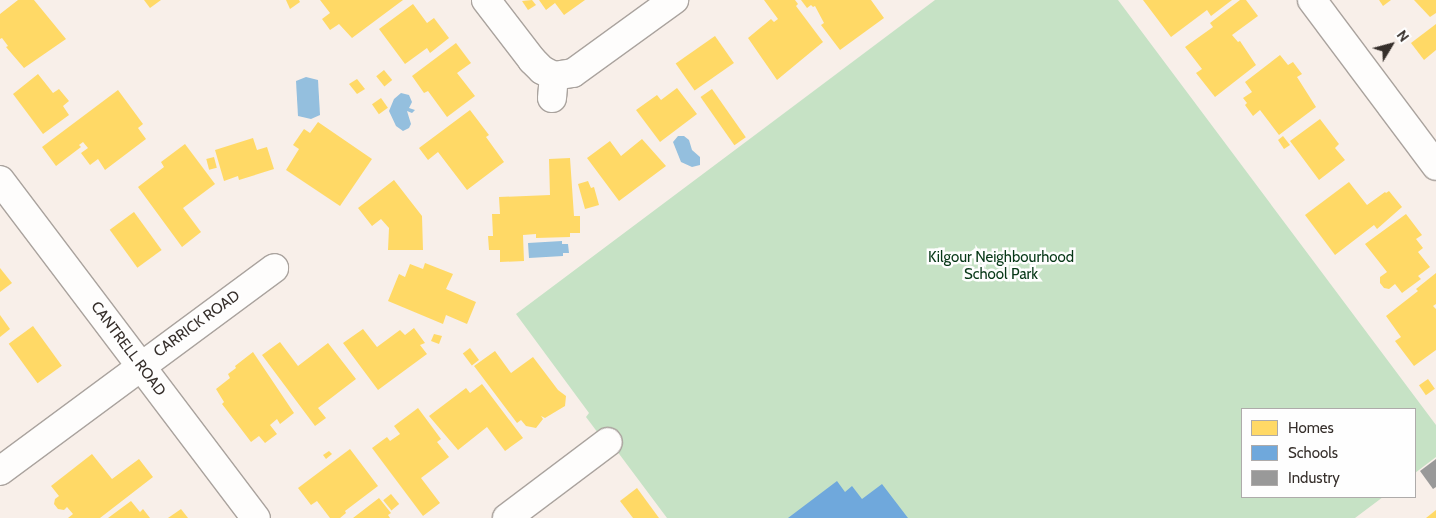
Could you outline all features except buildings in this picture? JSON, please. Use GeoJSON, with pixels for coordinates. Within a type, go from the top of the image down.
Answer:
{"type":"FeatureCollection","features":[{"type":"Feature","properties":{"kind":"street"},"geometry":{"type":"LineString","coordinates":[[486,0],[532,60],[542,70],[553,87],[674,0]]}},
{"type":"Feature","properties":{"kind":"street"},"geometry":{"type":"LineString","coordinates":[[1312,0],[1436,166]]}},
{"type":"Feature","properties":{"kind":"street","name":"CANTRELL ROAD"},"geometry":{"type":"LineString","coordinates":[[0,180],[256,518]]}},
{"type":"Feature","properties":{"kind":"street","name":"CARRICK ROAD"},"geometry":{"type":"LineString","coordinates":[[0,471],[274,268]]}},
{"type":"Feature","properties":{"kind":"street"},"geometry":{"type":"LineString","coordinates":[[507,518],[608,442]]}},
{"type":"Feature","properties":{"kind":"green space","name":"Kilgour Neighbourhood School Park"},"geometry":{"type":"Polygon","coordinates":[[[935,0],[1118,0],[1436,425],[1436,457],[1416,472],[1416,408],[1241,408],[1241,498],[1382,498],[1355,518],[667,518],[602,431],[598,433],[586,417],[589,413],[516,314],[935,0]]]}},
{"type":"Feature","properties":{"kind":"water"},"geometry":{"type":"Polygon","coordinates":[[[306,77],[318,80],[320,115],[311,119],[298,116],[296,81],[306,77]]]}},
{"type":"Feature","properties":{"kind":"water"},"geometry":{"type":"Polygon","coordinates":[[[401,93],[409,95],[412,102],[409,108],[415,110],[412,113],[407,111],[411,124],[409,128],[403,131],[396,126],[389,111],[394,99],[401,93]]]}},
{"type":"Feature","properties":{"kind":"water"},"geometry":{"type":"Polygon","coordinates":[[[678,136],[684,136],[689,140],[692,150],[700,157],[700,165],[692,167],[681,162],[673,142],[678,136]]]}},
{"type":"Feature","properties":{"kind":"water"},"geometry":{"type":"Polygon","coordinates":[[[562,241],[562,244],[568,244],[569,253],[563,253],[563,256],[529,258],[528,243],[562,241]]]}}]}
